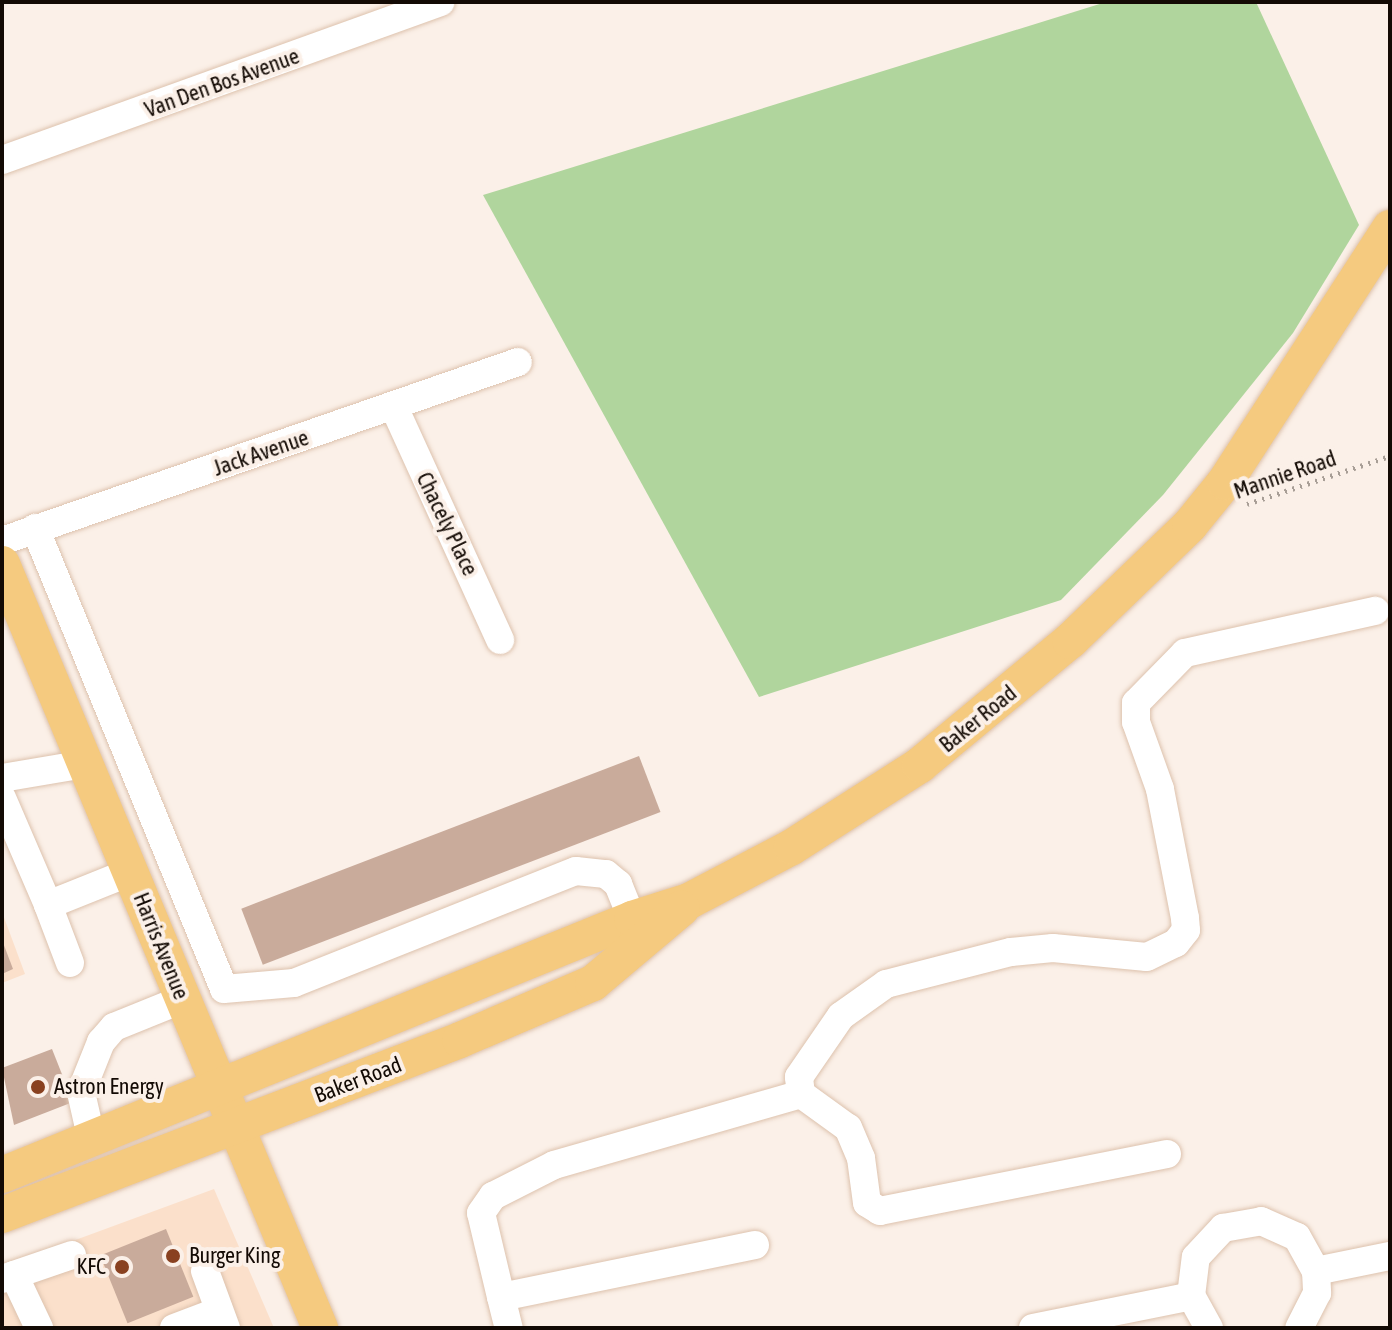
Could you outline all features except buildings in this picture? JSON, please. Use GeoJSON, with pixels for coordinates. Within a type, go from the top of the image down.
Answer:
{"type":"FeatureCollection","features":[{"type":"Feature","properties":{"kind":"main road","name":"Baker Road"},"geometry":{"type":"LineString","coordinates":[[1229,496],[1390,228]]}},
{"type":"Feature","properties":{"kind":"main road","name":"Baker Road"},"geometry":{"type":"LineString","coordinates":[[2,1174],[223,1089],[632,919],[689,901],[848,813],[989,712],[1229,496],[1249,464],[1316,388],[1390,276]]}},
{"type":"Feature","properties":{"kind":"main road","name":"Harris Avenue"},"geometry":{"type":"LineString","coordinates":[[2,564],[183,999],[240,1125],[320,1328]]}},
{"type":"Feature","properties":{"kind":"main road","name":"Baker Road"},"geometry":{"type":"LineString","coordinates":[[2,1215],[240,1125],[593,983],[689,901]]}},
{"type":"Feature","properties":{"kind":"street","name":"Van Den Bos Avenue"},"geometry":{"type":"LineString","coordinates":[[2,160],[440,2]]}},
{"type":"Feature","properties":{"kind":"street","name":"Jack Avenue"},"geometry":{"type":"LineString","coordinates":[[2,541],[518,362]]}},
{"type":"Feature","properties":{"kind":"street","name":"Chacely Place"},"geometry":{"type":"LineString","coordinates":[[394,407],[500,640]]}},
{"type":"Feature","properties":{"kind":"street"},"geometry":{"type":"LineString","coordinates":[[35,528],[224,989],[256,990],[294,983],[576,871],[606,874],[618,884],[632,919]]}},
{"type":"Feature","properties":{"kind":"street"},"geometry":{"type":"LineString","coordinates":[[1167,1154],[880,1211],[867,1203],[861,1158],[848,1128],[801,1094],[799,1077],[822,1038],[857,1002],[886,984],[1011,952],[1053,948],[1147,957],[1176,943],[1186,930],[1185,918],[1160,789],[1136,722],[1136,703],[1185,653],[1375,611]]}},
{"type":"Feature","properties":{"kind":"street"},"geometry":{"type":"LineString","coordinates":[[2,778],[85,764]]}},
{"type":"Feature","properties":{"kind":"street"},"geometry":{"type":"LineString","coordinates":[[2,798],[70,963]]}},
{"type":"Feature","properties":{"kind":"street"},"geometry":{"type":"LineString","coordinates":[[48,905],[130,872]]}},
{"type":"Feature","properties":{"kind":"street"},"geometry":{"type":"LineString","coordinates":[[92,1141],[81,1092],[101,1042],[114,1027],[183,999]]}},
{"type":"Feature","properties":{"kind":"street"},"geometry":{"type":"LineString","coordinates":[[509,1328],[481,1217],[493,1196],[602,1148],[801,1094]]}},
{"type":"Feature","properties":{"kind":"street"},"geometry":{"type":"LineString","coordinates":[[1209,1328],[1191,1296],[1191,1276],[1202,1249],[1223,1228],[1242,1222],[1280,1226],[1297,1237],[1316,1271],[1317,1293],[1299,1328]]}},
{"type":"Feature","properties":{"kind":"street"},"geometry":{"type":"LineString","coordinates":[[501,1297],[755,1245]]}},
{"type":"Feature","properties":{"kind":"street"},"geometry":{"type":"LineString","coordinates":[[39,1328],[8,1277],[72,1255]]}},
{"type":"Feature","properties":{"kind":"street"},"geometry":{"type":"LineString","coordinates":[[1316,1271],[1390,1256]]}},
{"type":"Feature","properties":{"kind":"street"},"geometry":{"type":"LineString","coordinates":[[174,1328],[222,1320],[205,1271]]}},
{"type":"Feature","properties":{"kind":"street"},"geometry":{"type":"LineString","coordinates":[[1033,1328],[1191,1296]]}},
{"type":"Feature","properties":{"kind":"path","name":"Mannie Road"},"geometry":{"type":"LineString","coordinates":[[1229,496],[1390,456]]}},
{"type":"Feature","properties":{"kind":"shaded area"},"geometry":{"type":"Polygon","coordinates":[[[2,912],[25,974],[2,983],[2,912]]]}},
{"type":"Feature","properties":{"kind":"shaded area"},"geometry":{"type":"Polygon","coordinates":[[[214,1189],[274,1328],[2,1328],[2,1267],[214,1189]]]}},
{"type":"Feature","properties":{"kind":"green space"},"geometry":{"type":"Polygon","coordinates":[[[1106,2],[1256,2],[1359,225],[1293,333],[1163,495],[1061,600],[759,697],[483,195],[1106,2]]]}},
{"type":"Feature","properties":{"kind":"place","name":"Astron Energy"},"geometry":{"type":"Point","coordinates":[38,1087]}},
{"type":"Feature","properties":{"kind":"place","name":"Burger King"},"geometry":{"type":"Point","coordinates":[173,1256]}},
{"type":"Feature","properties":{"kind":"place","name":"KFC"},"geometry":{"type":"Point","coordinates":[122,1267]}}]}
